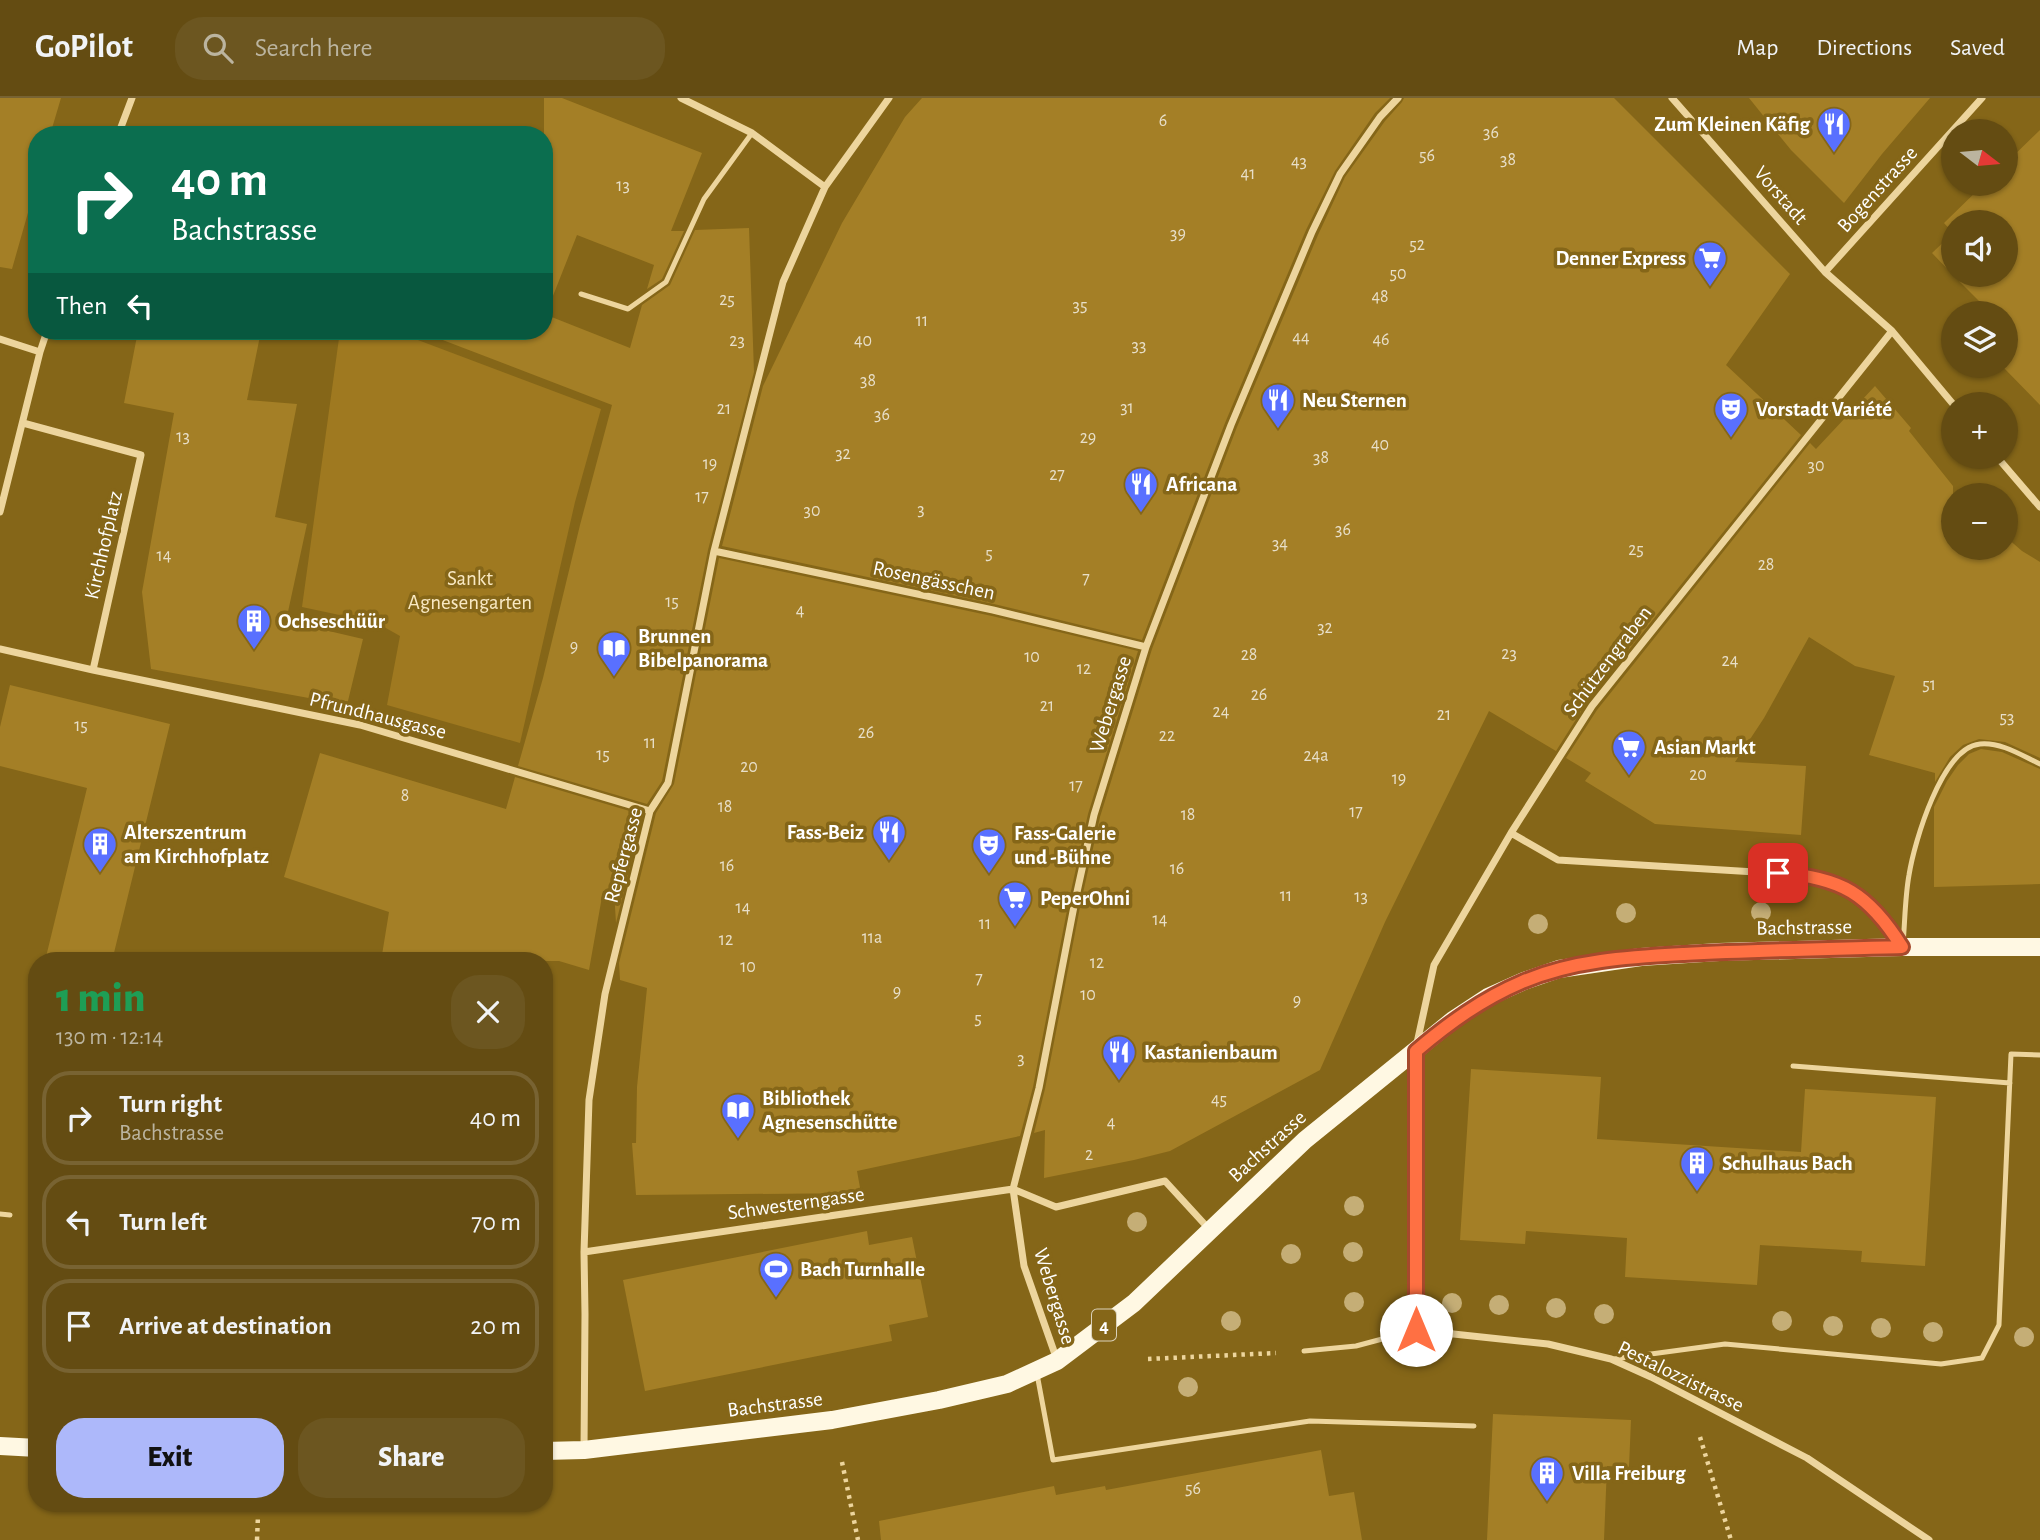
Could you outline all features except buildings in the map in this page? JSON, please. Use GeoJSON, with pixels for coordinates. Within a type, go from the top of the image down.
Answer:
{"type":"FeatureCollection","features":[{"type":"Feature","properties":{"kind":"main road","name":"Bachstrasse"},"geometry":{"type":"LineString","coordinates":[[553,1451],[583,1450],[832,1420],[1007,1384],[1057,1361],[1134,1303],[1304,1140],[1453,1020],[1488,997],[1559,969],[1641,957],[1719,952],[1902,947],[2040,947]]}},
{"type":"Feature","properties":{"kind":"main road"},"geometry":{"type":"LineString","coordinates":[[0,1446],[28,1448]]}},
{"type":"Feature","properties":{"kind":"street"},"geometry":{"type":"LineString","coordinates":[[121,126],[132,98]]}},
{"type":"Feature","properties":{"kind":"street"},"geometry":{"type":"LineString","coordinates":[[681,98],[751,133],[825,187]]}},
{"type":"Feature","properties":{"kind":"street","name":"Repfergasse"},"geometry":{"type":"LineString","coordinates":[[583,1450],[584,1252],[589,1100],[605,994],[650,811],[668,783],[714,551],[783,282],[825,187],[889,98]]}},
{"type":"Feature","properties":{"kind":"street","name":"Webergasse"},"geometry":{"type":"LineString","coordinates":[[1057,1361],[1024,1266],[1013,1189],[1040,1088],[1094,815],[1146,646],[1231,425],[1312,232],[1340,174],[1380,117],[1398,98]]}},
{"type":"Feature","properties":{"kind":"street","name":"Vorstadt"},"geometry":{"type":"LineString","coordinates":[[1672,98],[1825,272],[1892,331],[1943,392]]}},
{"type":"Feature","properties":{"kind":"street","name":"Bogenstrasse"},"geometry":{"type":"LineString","coordinates":[[1825,272],[1982,98]]}},
{"type":"Feature","properties":{"kind":"street","name":"Schützengraben"},"geometry":{"type":"LineString","coordinates":[[1416,1051],[1434,965],[1511,833],[1592,706],[1892,331]]}},
{"type":"Feature","properties":{"kind":"street"},"geometry":{"type":"LineString","coordinates":[[0,340],[40,352]]}},
{"type":"Feature","properties":{"kind":"street"},"geometry":{"type":"LineString","coordinates":[[0,512],[44,340]]}},
{"type":"Feature","properties":{"kind":"street","name":"Kirchhofplatz"},"geometry":{"type":"LineString","coordinates":[[23,423],[141,455],[93,670]]}},
{"type":"Feature","properties":{"kind":"street"},"geometry":{"type":"LineString","coordinates":[[2007,469],[2040,507]]}},
{"type":"Feature","properties":{"kind":"street"},"geometry":{"type":"LineString","coordinates":[[0,471],[9,473]]}},
{"type":"Feature","properties":{"kind":"street","name":"Rosengässchen"},"geometry":{"type":"LineString","coordinates":[[714,551],[993,610],[1146,646]]}},
{"type":"Feature","properties":{"kind":"street"},"geometry":{"type":"LineString","coordinates":[[0,649],[93,670]]}},
{"type":"Feature","properties":{"kind":"street","name":"Pfrundhausgasse"},"geometry":{"type":"LineString","coordinates":[[93,670],[360,725],[650,811]]}},
{"type":"Feature","properties":{"kind":"street"},"geometry":{"type":"LineString","coordinates":[[1511,833],[1558,860],[1805,875],[1831,882],[1853,892],[1869,904],[1888,924],[1902,947]]}},
{"type":"Feature","properties":{"kind":"street"},"geometry":{"type":"LineString","coordinates":[[1416,1051],[1416,1330]]}},
{"type":"Feature","properties":{"kind":"street"},"geometry":{"type":"LineString","coordinates":[[1013,1189],[1056,1207],[1165,1181],[1210,1230]]}},
{"type":"Feature","properties":{"kind":"street","name":"Schwesterngasse"},"geometry":{"type":"LineString","coordinates":[[584,1252],[1013,1189]]}},
{"type":"Feature","properties":{"kind":"street","name":"Pestalozzistrasse"},"geometry":{"type":"LineString","coordinates":[[1416,1330],[1548,1345],[1611,1359],[1807,1458],[1929,1540]]}},
{"type":"Feature","properties":{"kind":"lane"},"geometry":{"type":"LineString","coordinates":[[581,294],[628,310],[666,282],[704,199],[751,133]]}},
{"type":"Feature","properties":{"kind":"lane"},"geometry":{"type":"LineString","coordinates":[[1902,947],[1909,875],[1918,838],[1940,780],[1954,760],[1976,744],[1993,744],[2040,764]]}},
{"type":"Feature","properties":{"kind":"lane"},"geometry":{"type":"LineString","coordinates":[[1611,1359],[1725,1344],[1941,1364],[1982,1358],[1999,1325],[2011,1054],[2040,1055]]}},
{"type":"Feature","properties":{"kind":"lane"},"geometry":{"type":"LineString","coordinates":[[1793,1066],[2010,1083]]}},
{"type":"Feature","properties":{"kind":"lane"},"geometry":{"type":"LineString","coordinates":[[0,1214],[10,1215]]}},
{"type":"Feature","properties":{"kind":"lane"},"geometry":{"type":"LineString","coordinates":[[1304,1351],[1356,1346],[1416,1330]]}},
{"type":"Feature","properties":{"kind":"lane"},"geometry":{"type":"LineString","coordinates":[[1036,1371],[1053,1460],[1310,1421],[1474,1426]]}},
{"type":"Feature","properties":{"kind":"path"},"geometry":{"type":"LineString","coordinates":[[1148,1359],[1304,1351]]}},
{"type":"Feature","properties":{"kind":"path"},"geometry":{"type":"LineString","coordinates":[[1688,1396],[1731,1540]]}},
{"type":"Feature","properties":{"kind":"path"},"geometry":{"type":"LineString","coordinates":[[842,1462],[859,1540]]}},
{"type":"Feature","properties":{"kind":"path"},"geometry":{"type":"LineString","coordinates":[[257,1540],[258,1515]]}},
{"type":"Feature","properties":{"kind":"green space","name":"Sankt Agnesengarten"},"geometry":{"type":"Polygon","coordinates":[[[339,340],[418,340],[601,409],[575,502],[520,743],[387,705],[400,636],[377,623],[302,607],[339,340]]]}},
{"type":"Feature","properties":{"kind":"place","name":"Zum Kleinen Käfig"},"geometry":{"type":"Point","coordinates":[1834,154]}},
{"type":"Feature","properties":{"kind":"place","name":"Denner Express"},"geometry":{"type":"Point","coordinates":[1710,288]}},
{"type":"Feature","properties":{"kind":"place","name":"Neu Sternen"},"geometry":{"type":"Point","coordinates":[1278,430]}},
{"type":"Feature","properties":{"kind":"place","name":"Vorstadt Variété"},"geometry":{"type":"Point","coordinates":[1731,439]}},
{"type":"Feature","properties":{"kind":"place","name":"Africana"},"geometry":{"type":"Point","coordinates":[1141,514]}},
{"type":"Feature","properties":{"kind":"place","name":"Ochseschüür"},"geometry":{"type":"Point","coordinates":[254,651]}},
{"type":"Feature","properties":{"kind":"place","name":"Brunnen Bibelpanorama"},"geometry":{"type":"Point","coordinates":[614,678]}},
{"type":"Feature","properties":{"kind":"place","name":"Asian Markt"},"geometry":{"type":"Point","coordinates":[1629,777]}},
{"type":"Feature","properties":{"kind":"place","name":"Fass-Beiz"},"geometry":{"type":"Point","coordinates":[889,862]}},
{"type":"Feature","properties":{"kind":"place","name":"Alterszentrum am Kirchhofplatz"},"geometry":{"type":"Point","coordinates":[100,874]}},
{"type":"Feature","properties":{"kind":"place","name":"Fass-Galerie und -Bühne"},"geometry":{"type":"Point","coordinates":[989,875]}},
{"type":"Feature","properties":{"kind":"place","name":"PeperOhni"},"geometry":{"type":"Point","coordinates":[1015,928]}},
{"type":"Feature","properties":{"kind":"place","name":"Kastanienbaum"},"geometry":{"type":"Point","coordinates":[1119,1082]}},
{"type":"Feature","properties":{"kind":"place","name":"Bibliothek Agnesenschütte"},"geometry":{"type":"Point","coordinates":[738,1140]}},
{"type":"Feature","properties":{"kind":"place","name":"Schulhaus Bach"},"geometry":{"type":"Point","coordinates":[1697,1193]}},
{"type":"Feature","properties":{"kind":"place","name":"Bach Turnhalle"},"geometry":{"type":"Point","coordinates":[776,1299]}},
{"type":"Feature","properties":{"kind":"place","name":"Villa Freiburg"},"geometry":{"type":"Point","coordinates":[1547,1503]}},
{"type":"Feature","properties":{"kind":"route"},"geometry":{"type":"LineString","coordinates":[[1416,1330],[1416,1051],[1453,1020],[1488,997],[1559,969],[1641,957],[1902,947],[1888,924],[1853,892],[1805,875],[1778,873]]}}]}
